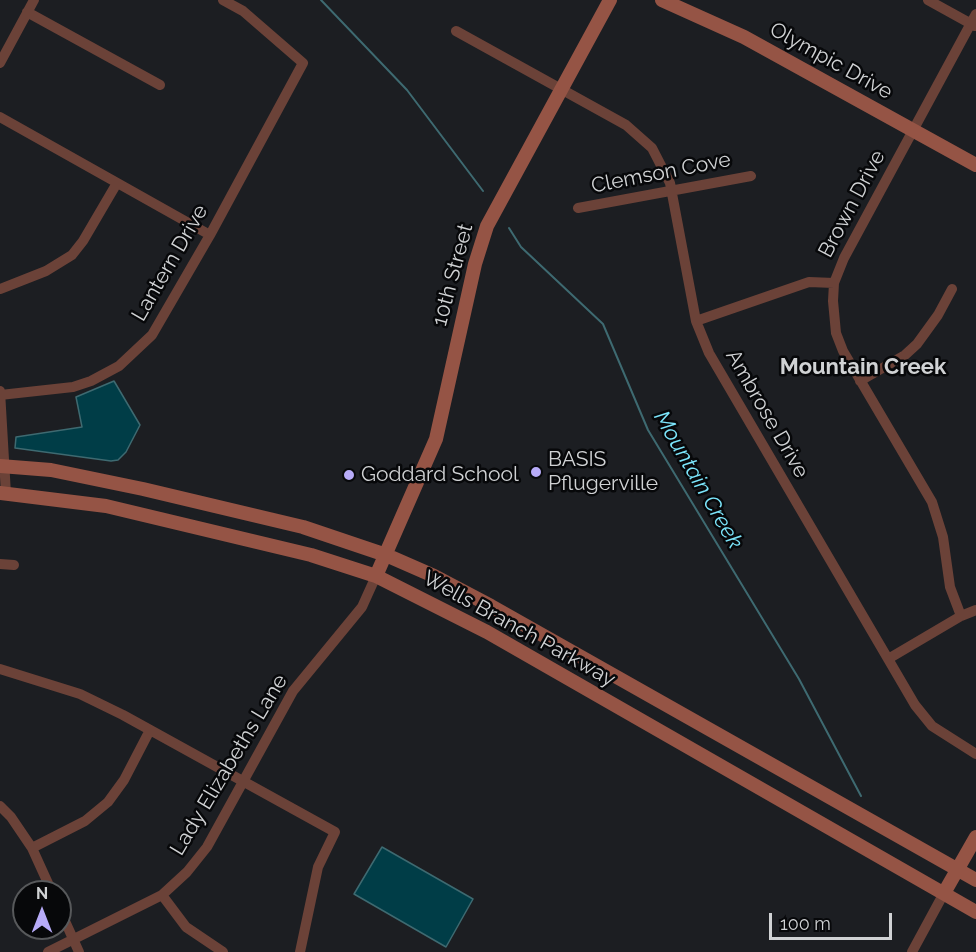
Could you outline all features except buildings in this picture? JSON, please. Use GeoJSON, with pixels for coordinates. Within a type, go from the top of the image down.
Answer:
{"type":"FeatureCollection","features":[{"type":"Feature","properties":{"kind":"main road","name":"10th Street"},"geometry":{"type":"LineString","coordinates":[[376,576],[436,439],[475,264],[487,226],[610,0]]}},
{"type":"Feature","properties":{"kind":"main road","name":"Olympic Drive"},"geometry":{"type":"LineString","coordinates":[[662,0],[744,37],[976,165]]}},
{"type":"Feature","properties":{"kind":"main road","name":"Wells Branch Parkway"},"geometry":{"type":"LineString","coordinates":[[3,466],[99,478],[303,527],[386,555],[434,576],[491,606],[976,880]]}},
{"type":"Feature","properties":{"kind":"main road","name":"Wells Branch Parkway"},"geometry":{"type":"LineString","coordinates":[[3,494],[106,506],[310,555],[376,576],[487,632],[976,912]]}},
{"type":"Feature","properties":{"kind":"main road"},"geometry":{"type":"LineString","coordinates":[[944,893],[976,837]]}},
{"type":"Feature","properties":{"kind":"street"},"geometry":{"type":"LineString","coordinates":[[0,63],[34,0]]}},
{"type":"Feature","properties":{"kind":"street","name":"Lantern Drive"},"geometry":{"type":"LineString","coordinates":[[0,394],[73,387],[91,381],[119,366],[152,335],[210,235],[303,63],[243,11],[223,0]]}},
{"type":"Feature","properties":{"kind":"street"},"geometry":{"type":"LineString","coordinates":[[928,0],[974,22]]}},
{"type":"Feature","properties":{"kind":"street"},"geometry":{"type":"LineString","coordinates":[[27,12],[160,85]]}},
{"type":"Feature","properties":{"kind":"street","name":"Brown Drive"},"geometry":{"type":"LineString","coordinates":[[960,616],[950,587],[943,537],[932,501],[860,381],[836,333],[833,317],[834,283],[844,258],[974,22]]}},
{"type":"Feature","properties":{"kind":"street","name":"Ambrose Drive"},"geometry":{"type":"LineString","coordinates":[[456,30],[561,88],[643,137],[658,158],[672,190],[696,321],[709,353],[926,720],[946,736],[976,754]]}},
{"type":"Feature","properties":{"kind":"street"},"geometry":{"type":"LineString","coordinates":[[0,117],[210,235]]}},
{"type":"Feature","properties":{"kind":"street","name":"Clemson Cove"},"geometry":{"type":"LineString","coordinates":[[578,208],[751,176]]}},
{"type":"Feature","properties":{"kind":"street"},"geometry":{"type":"LineString","coordinates":[[0,289],[46,271],[72,255],[83,241],[117,183]]}},
{"type":"Feature","properties":{"kind":"street"},"geometry":{"type":"LineString","coordinates":[[696,321],[809,282],[834,283]]}},
{"type":"Feature","properties":{"kind":"street"},"geometry":{"type":"LineString","coordinates":[[860,381],[905,355],[917,344],[938,315],[952,289]]}},
{"type":"Feature","properties":{"kind":"street"},"geometry":{"type":"LineString","coordinates":[[0,394],[3,494]]}},
{"type":"Feature","properties":{"kind":"street"},"geometry":{"type":"LineString","coordinates":[[0,564],[14,565]]}},
{"type":"Feature","properties":{"kind":"street","name":"Lady Elizabeths Lane"},"geometry":{"type":"LineString","coordinates":[[48,952],[162,896],[187,872],[207,846],[293,691],[362,607],[376,576]]}},
{"type":"Feature","properties":{"kind":"street"},"geometry":{"type":"LineString","coordinates":[[888,659],[960,616],[976,610]]}},
{"type":"Feature","properties":{"kind":"street"},"geometry":{"type":"LineString","coordinates":[[0,669],[80,694],[335,832],[318,867],[300,952]]}},
{"type":"Feature","properties":{"kind":"street"},"geometry":{"type":"LineString","coordinates":[[32,848],[85,820],[108,802],[124,780],[150,730]]}},
{"type":"Feature","properties":{"kind":"street"},"geometry":{"type":"LineString","coordinates":[[0,806],[11,817],[32,848],[47,880]]}},
{"type":"Feature","properties":{"kind":"street"},"geometry":{"type":"LineString","coordinates":[[912,952],[944,893]]}},
{"type":"Feature","properties":{"kind":"street"},"geometry":{"type":"LineString","coordinates":[[162,896],[186,927],[223,952]]}},
{"type":"Feature","properties":{"kind":"street"},"geometry":{"type":"LineString","coordinates":[[73,940],[79,952]]}},
{"type":"Feature","properties":{"kind":"water"},"geometry":{"type":"Polygon","coordinates":[[[114,381],[140,425],[126,452],[118,460],[111,461],[15,448],[16,437],[82,427],[76,397],[114,381]]]}},
{"type":"Feature","properties":{"kind":"water"},"geometry":{"type":"Polygon","coordinates":[[[382,847],[473,899],[446,947],[354,894],[382,847]]]}},
{"type":"Feature","properties":{"kind":"waterway","name":"Mountain Creek"},"geometry":{"type":"LineString","coordinates":[[321,0],[407,90],[483,191]]}},
{"type":"Feature","properties":{"kind":"waterway","name":"Mountain Creek"},"geometry":{"type":"LineString","coordinates":[[509,228],[521,247],[603,324],[648,430],[799,679],[861,796]]}},
{"type":"Feature","properties":{"kind":"place","name":"BASIS Pflugerville"},"geometry":{"type":"Point","coordinates":[536,472]}},
{"type":"Feature","properties":{"kind":"place","name":"Goddard School"},"geometry":{"type":"Point","coordinates":[349,475]}},
{"type":"Feature","properties":{"kind":"district","name":"Mountain Creek"},"geometry":{"type":"Point","coordinates":[863,367]}}]}
